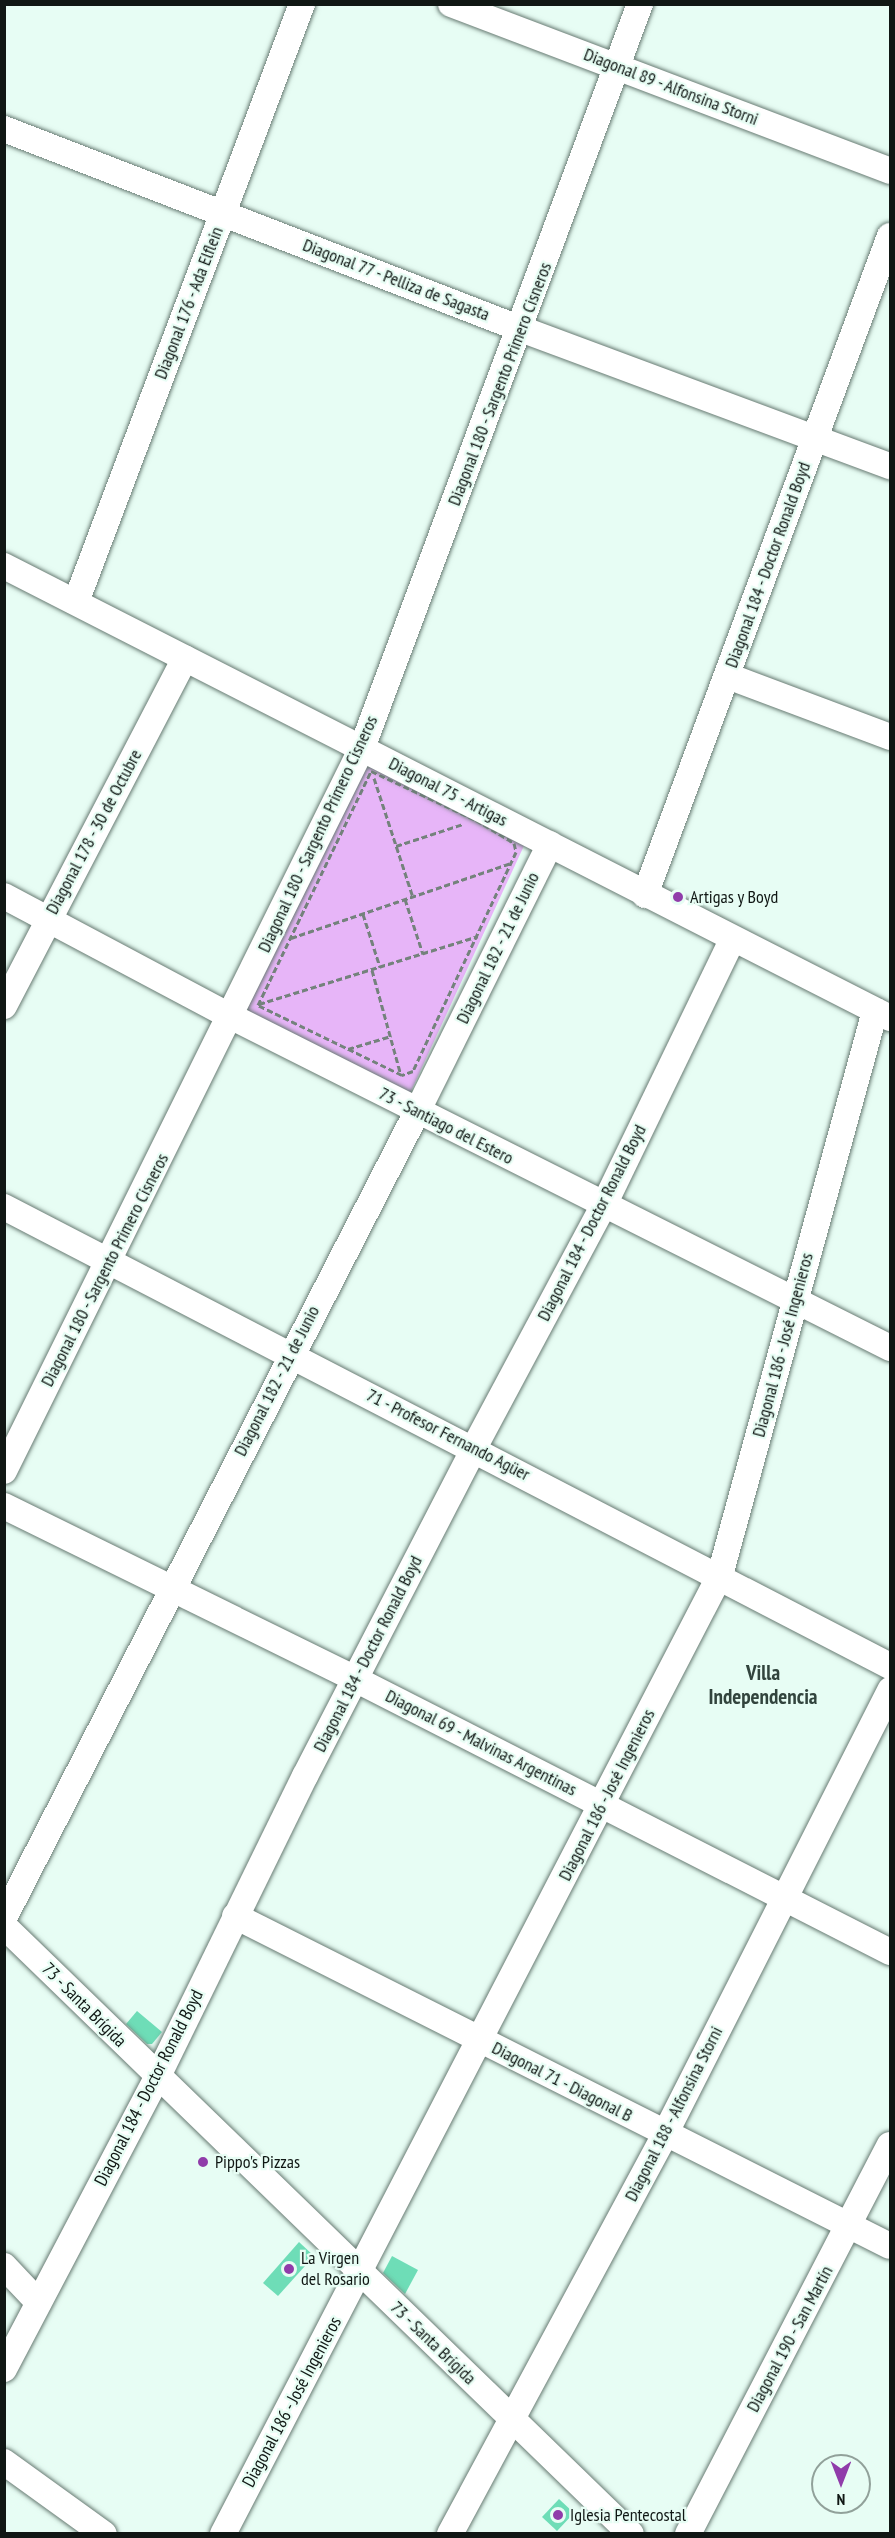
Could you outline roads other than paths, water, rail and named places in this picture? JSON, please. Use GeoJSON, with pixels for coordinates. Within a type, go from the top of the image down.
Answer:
{"type":"FeatureCollection","features":[{"type":"Feature","properties":{"kind":"street","name":"Diagonal 176 - Ada Elflein"},"geometry":{"type":"LineString","coordinates":[[76,602],[302,4]]}},
{"type":"Feature","properties":{"kind":"street","name":"Diagonal 89 - Alfonsina Storni"},"geometry":{"type":"LineString","coordinates":[[451,4],[891,171]]}},
{"type":"Feature","properties":{"kind":"street","name":"Diagonal 180 - Sargento Primero Cisneros"},"geometry":{"type":"LineString","coordinates":[[4,1471],[231,1017],[367,759],[640,4]]}},
{"type":"Feature","properties":{"kind":"street","name":"Diagonal 77 - Pelliza de Sagasta"},"geometry":{"type":"LineString","coordinates":[[4,129],[521,329],[891,466]]}},
{"type":"Feature","properties":{"kind":"street","name":"Diagonal 184 - Doctor Ronald Boyd"},"geometry":{"type":"LineString","coordinates":[[645,895],[891,236]]}},
{"type":"Feature","properties":{"kind":"street","name":"Diagonal 75 - Artigas"},"geometry":{"type":"LineString","coordinates":[[4,566],[185,658],[367,759],[550,844],[732,940],[883,1015]]}},
{"type":"Feature","properties":{"kind":"street","name":"Diagonal 178 - 30 de Octubre"},"geometry":{"type":"LineString","coordinates":[[4,1006],[185,658]]}},
{"type":"Feature","properties":{"kind":"street"},"geometry":{"type":"LineString","coordinates":[[728,676],[891,737]]}},
{"type":"Feature","properties":{"kind":"street","name":"Diagonal 182 - 21 de Junio"},"geometry":{"type":"LineString","coordinates":[[4,1918],[290,1355],[417,1112],[550,844]]}},
{"type":"Feature","properties":{"kind":"street","name":"73 - Santiago del Estero"},"geometry":{"type":"LineString","coordinates":[[4,896],[231,1017],[417,1112],[891,1348]]}},
{"type":"Feature","properties":{"kind":"street","name":"Diagonal 184 - Doctor Ronald Boyd"},"geometry":{"type":"LineString","coordinates":[[4,2369],[157,2078],[235,1916],[474,1448],[604,1205],[732,940]]}},
{"type":"Feature","properties":{"kind":"street","name":"Diagonal 186 - José Ingenieros"},"geometry":{"type":"LineString","coordinates":[[223,2534],[361,2272],[720,1575],[794,1300],[883,1015]]}},
{"type":"Feature","properties":{"kind":"street","name":"71 - Profesor Fernando Agüer"},"geometry":{"type":"LineString","coordinates":[[4,1207],[720,1575],[891,1666]]}},
{"type":"Feature","properties":{"kind":"street","name":"Diagonal 69 - Malvinas Argentinas"},"geometry":{"type":"LineString","coordinates":[[4,1506],[355,1679],[891,1952]]}},
{"type":"Feature","properties":{"kind":"street","name":"Diagonal 188 - Alfonsina Storni"},"geometry":{"type":"LineString","coordinates":[[450,2534],[665,2134],[891,1690]]}},
{"type":"Feature","properties":{"kind":"street","name":"Diagonal 71 - Diagonal B"},"geometry":{"type":"LineString","coordinates":[[235,1916],[891,2246]]}},
{"type":"Feature","properties":{"kind":"street","name":"73 - Santa Brígida"},"geometry":{"type":"LineString","coordinates":[[4,1926],[157,2078],[631,2534]]}},
{"type":"Feature","properties":{"kind":"street","name":"Diagonal 190 - San Martín"},"geometry":{"type":"LineString","coordinates":[[688,2534],[891,2145]]}},
{"type":"Feature","properties":{"kind":"street"},"geometry":{"type":"LineString","coordinates":[[4,2266],[38,2302]]}},
{"type":"Feature","properties":{"kind":"street"},"geometry":{"type":"LineString","coordinates":[[4,2462],[104,2534]]}},
{"type":"Feature","properties":{"kind":"place","name":"Artigas y Boyd"},"geometry":{"type":"Point","coordinates":[678,897]}},
{"type":"Feature","properties":{"kind":"place","name":"Pippo's Pizzas"},"geometry":{"type":"Point","coordinates":[203,2162]}},
{"type":"Feature","properties":{"kind":"place","name":"La Virgen del Rosario"},"geometry":{"type":"Point","coordinates":[289,2269]}},
{"type":"Feature","properties":{"kind":"place","name":"Iglesia Pentecostal"},"geometry":{"type":"Point","coordinates":[558,2515]}},
{"type":"Feature","properties":{"kind":"district","name":"Villa Independencia"},"geometry":{"type":"Point","coordinates":[763,1685]}}]}
